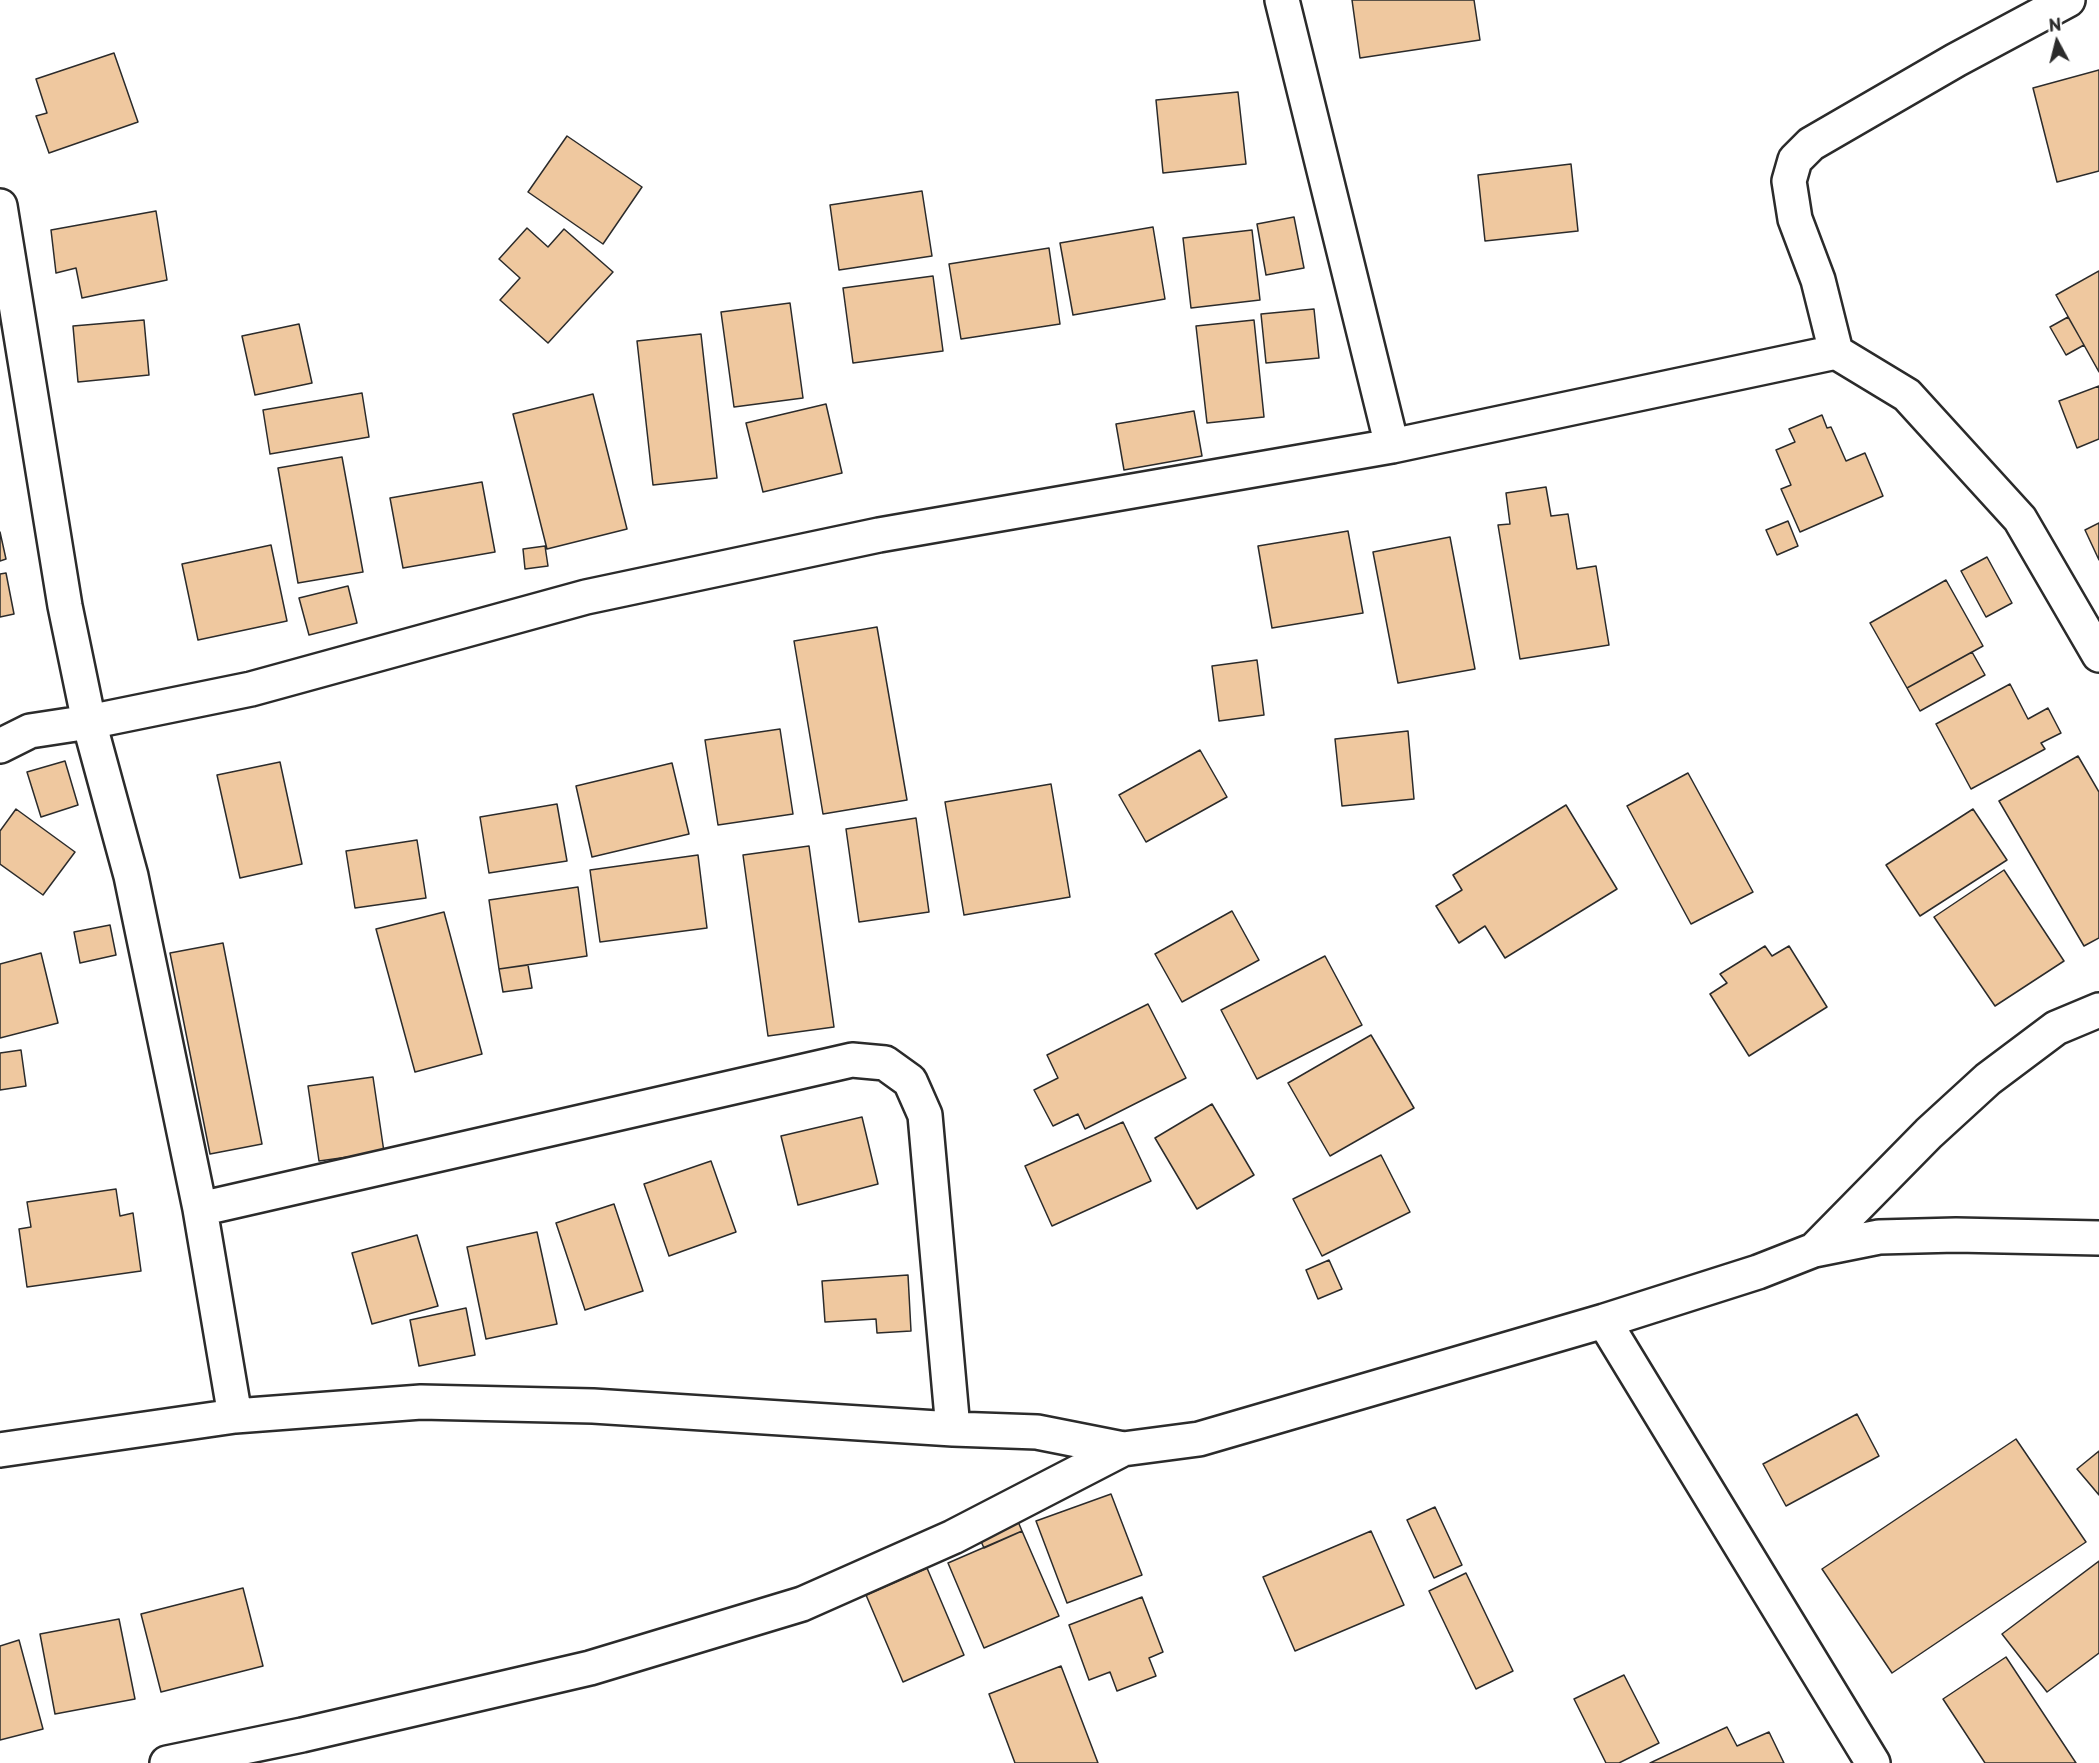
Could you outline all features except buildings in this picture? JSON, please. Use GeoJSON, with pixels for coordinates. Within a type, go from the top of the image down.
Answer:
{"type":"FeatureCollection","features":[{"type":"Feature","properties":{"kind":"street"},"geometry":{"type":"LineString","coordinates":[[1282,0],[1392,446]]}},
{"type":"Feature","properties":{"kind":"street"},"geometry":{"type":"LineString","coordinates":[[1836,352],[1818,280],[1795,219],[1789,181],[1795,160],[1811,144],[1956,60],[2068,0]]}},
{"type":"Feature","properties":{"kind":"street"},"geometry":{"type":"LineString","coordinates":[[0,206],[65,606],[88,722],[131,876],[200,1209],[235,1416]]}},
{"type":"Feature","properties":{"kind":"street"},"geometry":{"type":"LineString","coordinates":[[0,746],[30,730],[88,722],[251,689],[609,592],[879,535],[1392,446],[1836,352],[1907,395],[2020,519],[2099,655]]}},
{"type":"Feature","properties":{"kind":"street"},"geometry":{"type":"LineString","coordinates":[[1814,1250],[1929,1133],[1988,1079],[2056,1028],[2099,1010]]}},
{"type":"Feature","properties":{"kind":"street"},"geometry":{"type":"LineString","coordinates":[[200,1209],[852,1060],[885,1063],[910,1081],[925,1115],[953,1429]]}},
{"type":"Feature","properties":{"kind":"street"},"geometry":{"type":"LineString","coordinates":[[0,1450],[235,1416],[421,1402],[593,1406],[953,1429],[1036,1432],[1123,1449],[1199,1439],[1604,1321],[1758,1272],[1814,1250],[1879,1237],[1956,1235],[2099,1238]]}},
{"type":"Feature","properties":{"kind":"street"},"geometry":{"type":"LineString","coordinates":[[1604,1321],[1873,1763]]}},
{"type":"Feature","properties":{"kind":"street"},"geometry":{"type":"LineString","coordinates":[[167,1763],[302,1735],[590,1668],[802,1604],[953,1537],[1123,1449]]}}]}
